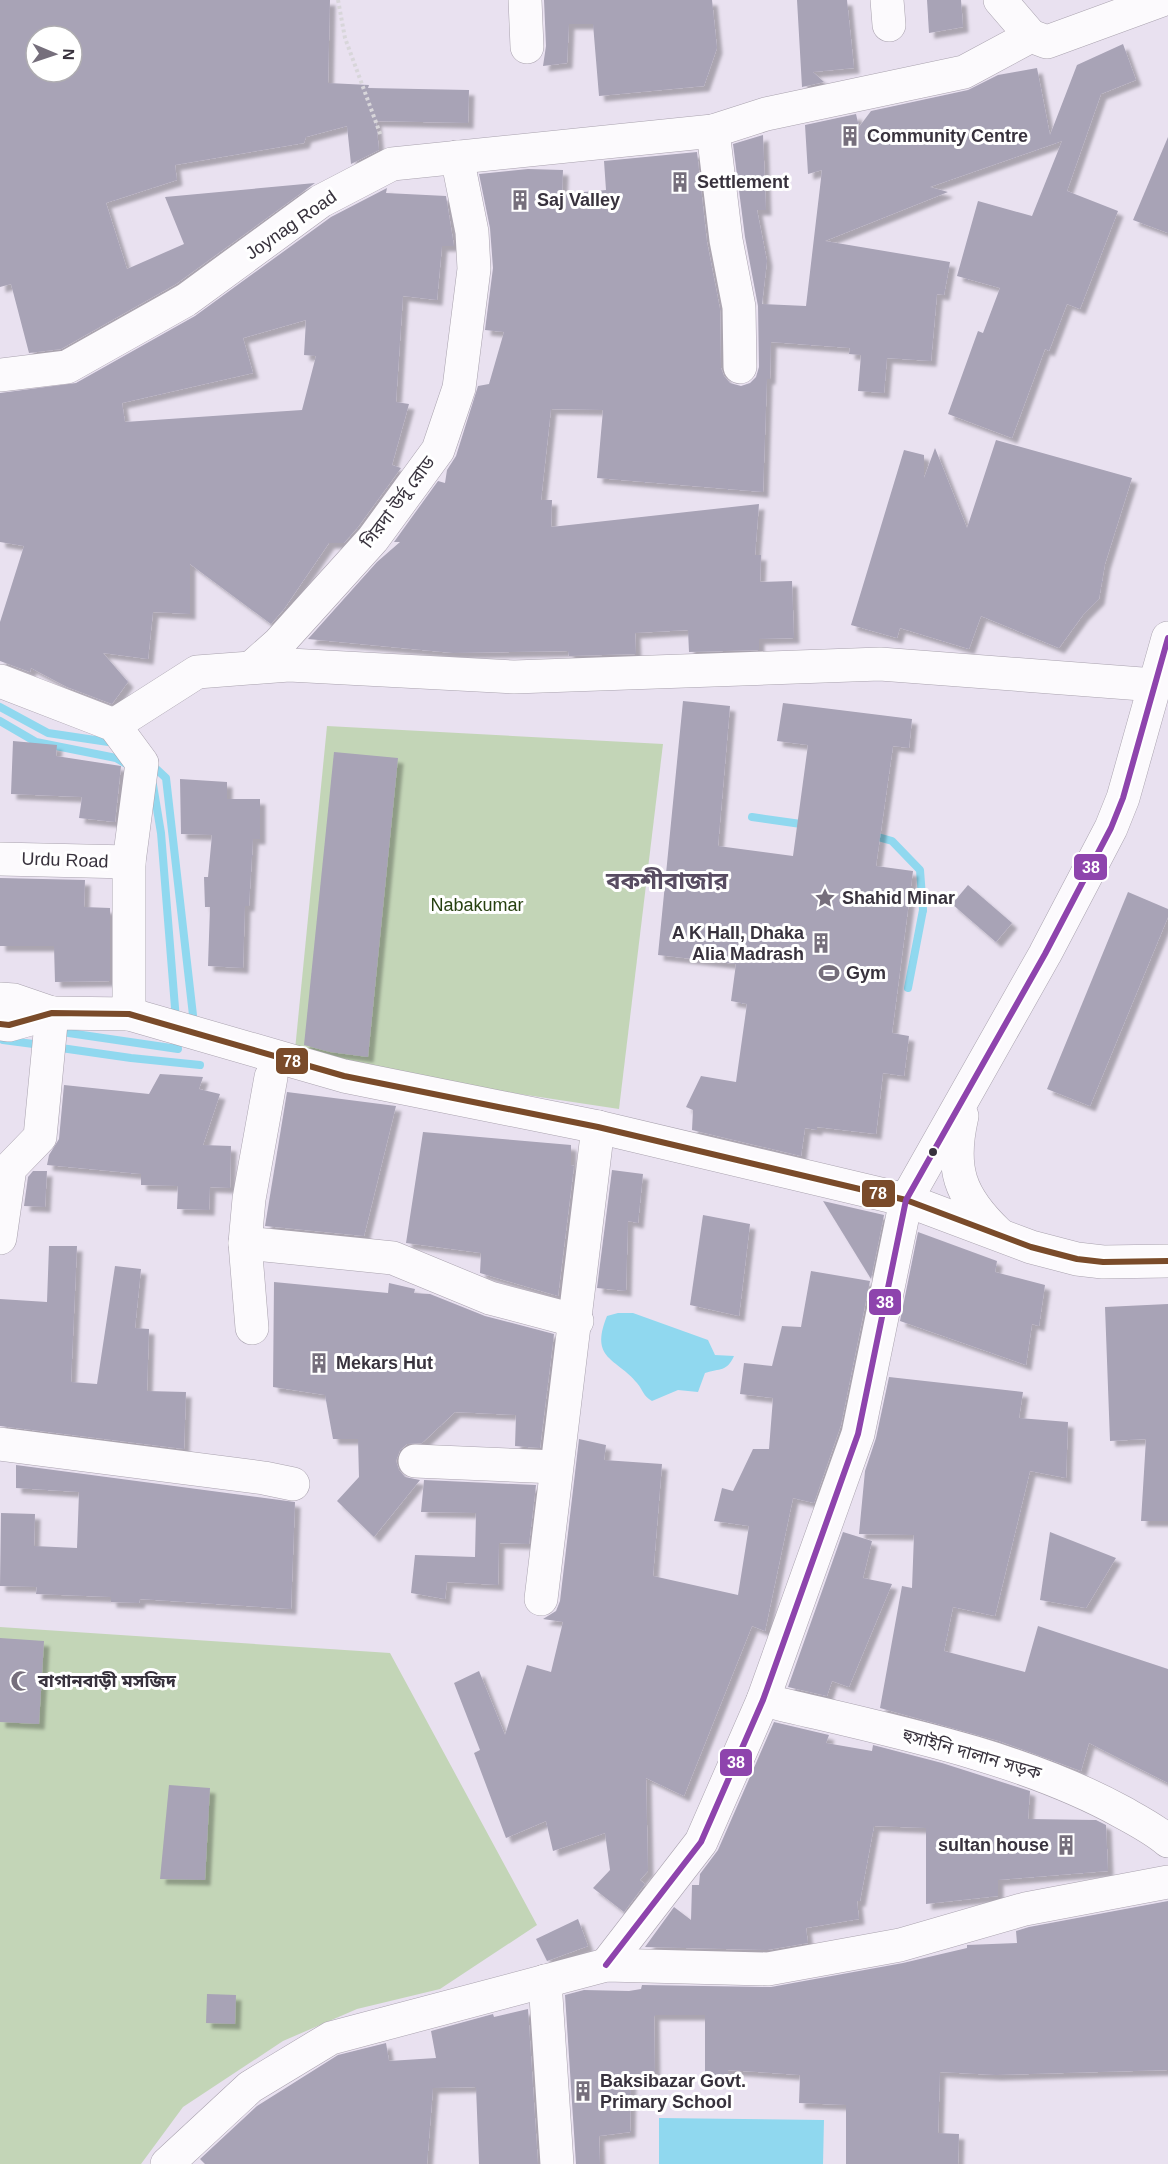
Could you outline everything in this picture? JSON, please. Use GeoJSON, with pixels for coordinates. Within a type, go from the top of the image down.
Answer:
{"type":"FeatureCollection","features":[{"type":"Feature","properties":{"kind":"street"},"geometry":{"type":"LineString","coordinates":[[525,0],[527,46]]}},
{"type":"Feature","properties":{"kind":"street"},"geometry":{"type":"LineString","coordinates":[[1000,0],[1031,36],[1053,42],[1162,0]]}},
{"type":"Feature","properties":{"kind":"street","name":"Joynag Road"},"geometry":{"type":"LineString","coordinates":[[0,375],[67,367],[186,300],[321,201],[392,164],[713,131],[766,114],[964,72],[1031,36]]}},
{"type":"Feature","properties":{"kind":"street"},"geometry":{"type":"LineString","coordinates":[[713,131],[726,240],[740,307],[740,367]]}},
{"type":"Feature","properties":{"kind":"street","name":"গিরদা উর্দু রোড"},"geometry":{"type":"LineString","coordinates":[[252,667],[279,643],[373,539],[438,450],[459,388],[474,269],[472,232],[457,157]]}},
{"type":"Feature","properties":{"kind":"street"},"geometry":{"type":"LineString","coordinates":[[606,1965],[701,1842],[763,1700],[858,1434],[906,1200],[1045,954],[1111,828],[1123,798],[1168,638]]}},
{"type":"Feature","properties":{"kind":"street"},"geometry":{"type":"LineString","coordinates":[[114,725],[197,672],[289,665],[514,677],[880,664],[1155,686]]}},
{"type":"Feature","properties":{"kind":"street"},"geometry":{"type":"LineString","coordinates":[[0,681],[114,725],[142,763],[129,862],[129,1014]]}},
{"type":"Feature","properties":{"kind":"street","name":"Urdu Road"},"geometry":{"type":"LineString","coordinates":[[0,859],[129,862]]}},
{"type":"Feature","properties":{"kind":"street"},"geometry":{"type":"LineString","coordinates":[[0,999],[14,1000],[52,1014]]}},
{"type":"Feature","properties":{"kind":"street"},"geometry":{"type":"LineString","coordinates":[[0,1238],[10,1168],[40,1137],[52,1014]]}},
{"type":"Feature","properties":{"kind":"street"},"geometry":{"type":"LineString","coordinates":[[0,1024],[9,1025],[52,1014],[129,1014],[344,1076],[598,1127],[906,1200],[1031,1247],[1077,1259],[1103,1262],[1168,1261]]}},
{"type":"Feature","properties":{"kind":"street"},"geometry":{"type":"LineString","coordinates":[[252,1328],[245,1243],[249,1199],[271,1077]]}},
{"type":"Feature","properties":{"kind":"street"},"geometry":{"type":"LineString","coordinates":[[968,1091],[956,1146],[956,1164],[960,1184],[981,1217],[998,1233]]}},
{"type":"Feature","properties":{"kind":"street"},"geometry":{"type":"LineString","coordinates":[[541,1599],[556,1467],[577,1321],[598,1127]]}},
{"type":"Feature","properties":{"kind":"street"},"geometry":{"type":"LineString","coordinates":[[245,1243],[393,1258],[490,1298],[577,1321]]}},
{"type":"Feature","properties":{"kind":"street"},"geometry":{"type":"LineString","coordinates":[[0,1444],[264,1478],[293,1484]]}},
{"type":"Feature","properties":{"kind":"street"},"geometry":{"type":"LineString","coordinates":[[415,1461],[556,1467]]}},
{"type":"Feature","properties":{"kind":"street","name":"হুসাইনি দালান সড়ক"},"geometry":{"type":"LineString","coordinates":[[763,1700],[896,1732],[1044,1775],[1106,1803],[1168,1841]]}},
{"type":"Feature","properties":{"kind":"street"},"geometry":{"type":"LineString","coordinates":[[167,2164],[250,2087],[331,2038],[606,1965],[768,1969],[900,1945],[1025,1909],[1168,1882]]}},
{"type":"Feature","properties":{"kind":"street"},"geometry":{"type":"LineString","coordinates":[[545,1981],[557,2164]]}},
{"type":"Feature","properties":{"kind":"path"},"geometry":{"type":"LineString","coordinates":[[338,0],[345,38],[392,164]]}},
{"type":"Feature","properties":{"kind":"green space","name":"Nabakumar"},"geometry":{"type":"Polygon","coordinates":[[[327,726],[663,744],[619,1109],[294,1060],[327,726]]]}},
{"type":"Feature","properties":{"kind":"green space"},"geometry":{"type":"Polygon","coordinates":[[[0,1627],[390,1653],[537,1925],[440,1989],[357,2009],[283,2041],[183,2107],[141,2164],[0,2164],[0,1627]]]}},
{"type":"Feature","properties":{"kind":"water"},"geometry":{"type":"Polygon","coordinates":[[[633,1313],[708,1340],[715,1355],[734,1356],[726,1367],[705,1373],[698,1392],[678,1390],[652,1401],[603,1350],[602,1330],[607,1316],[633,1313]]]}},
{"type":"Feature","properties":{"kind":"water"},"geometry":{"type":"Polygon","coordinates":[[[659,2118],[824,2120],[823,2164],[659,2164],[659,2118]]]}},
{"type":"Feature","properties":{"kind":"building"},"geometry":{"type":"Polygon","coordinates":[[[0,0],[330,0],[328,83],[369,85],[368,88],[469,90],[468,123],[376,121],[379,150],[351,164],[347,126],[306,137],[304,143],[175,165],[177,180],[106,203],[127,269],[184,244],[165,197],[315,183],[176,284],[61,349],[29,353],[11,284],[0,287],[0,0]]]}},
{"type":"Feature","properties":{"kind":"building"},"geometry":{"type":"Polygon","coordinates":[[[544,0],[712,0],[717,48],[704,86],[599,96],[593,24],[569,24],[567,63],[543,66],[546,46],[544,0]]]}},
{"type":"Feature","properties":{"kind":"building"},"geometry":{"type":"Polygon","coordinates":[[[797,0],[847,0],[854,68],[813,72],[824,82],[802,87],[797,0]]]}},
{"type":"Feature","properties":{"kind":"building"},"geometry":{"type":"Polygon","coordinates":[[[927,0],[961,0],[963,27],[929,33],[927,0]]]}},
{"type":"Feature","properties":{"kind":"building"},"geometry":{"type":"Polygon","coordinates":[[[1123,44],[1136,80],[1101,94],[1067,191],[1118,211],[1080,309],[1067,304],[1049,351],[1045,349],[1012,438],[948,414],[978,331],[983,333],[1000,288],[957,276],[978,201],[1032,216],[1062,141],[930,187],[948,192],[825,241],[950,262],[944,295],[937,294],[931,361],[887,358],[884,393],[858,391],[861,355],[849,354],[850,348],[771,342],[770,379],[767,379],[763,492],[597,478],[603,410],[551,409],[541,500],[552,500],[551,527],[759,504],[755,555],[761,555],[760,582],[792,581],[794,638],[759,639],[759,650],[689,652],[688,630],[635,633],[636,654],[569,656],[568,651],[453,653],[308,639],[377,562],[400,542],[394,542],[438,481],[445,483],[447,470],[456,456],[478,386],[489,384],[504,332],[485,330],[493,268],[490,228],[479,174],[528,169],[563,170],[562,194],[606,190],[604,161],[697,152],[707,242],[720,309],[721,368],[730,383],[741,386],[750,383],[756,377],[759,367],[758,306],[745,237],[733,144],[763,135],[766,210],[757,210],[767,261],[762,304],[806,306],[822,170],[808,174],[805,125],[856,114],[859,127],[871,111],[968,90],[998,75],[1037,68],[1050,135],[1077,65],[1123,44]]]}},
{"type":"Feature","properties":{"kind":"building"},"geometry":{"type":"Polygon","coordinates":[[[1168,137],[1168,233],[1133,220],[1168,137]]]}},
{"type":"Feature","properties":{"kind":"building"},"geometry":{"type":"Polygon","coordinates":[[[387,188],[386,193],[446,196],[454,246],[442,246],[437,300],[403,296],[396,402],[409,404],[392,465],[401,468],[358,527],[344,543],[329,543],[284,609],[271,624],[190,564],[190,614],[153,612],[148,659],[103,653],[128,682],[112,704],[67,687],[31,668],[30,672],[0,661],[0,622],[24,546],[0,542],[0,393],[76,383],[195,316],[331,217],[387,188]],[[306,320],[243,338],[253,373],[122,403],[125,422],[302,410],[316,356],[304,355],[306,320]]]}},
{"type":"Feature","properties":{"kind":"building"},"geometry":{"type":"Polygon","coordinates":[[[996,440],[1132,478],[1105,564],[1099,599],[1083,615],[1059,648],[981,616],[969,649],[900,628],[897,638],[851,625],[904,450],[924,455],[924,478],[935,448],[967,528],[996,440]]]}},
{"type":"Feature","properties":{"kind":"building"},"geometry":{"type":"Polygon","coordinates":[[[683,701],[730,706],[718,846],[793,856],[808,745],[777,741],[783,703],[912,719],[909,748],[893,746],[876,866],[913,871],[892,1033],[909,1036],[904,1076],[883,1073],[876,1134],[817,1127],[817,1130],[805,1128],[801,1156],[692,1130],[693,1110],[686,1107],[701,1076],[736,1082],[747,1004],[731,1001],[736,964],[658,955],[683,701]]]}},
{"type":"Feature","properties":{"kind":"building"},"geometry":{"type":"Polygon","coordinates":[[[13,741],[57,745],[56,756],[121,766],[115,822],[79,818],[82,797],[11,794],[13,741]]]}},
{"type":"Feature","properties":{"kind":"building"},"geometry":{"type":"Polygon","coordinates":[[[334,752],[398,758],[368,1057],[330,1052],[304,1045],[334,752]]]}},
{"type":"Feature","properties":{"kind":"building"},"geometry":{"type":"Polygon","coordinates":[[[180,779],[227,782],[227,799],[260,799],[260,839],[253,839],[249,906],[245,906],[243,968],[208,966],[210,907],[205,907],[204,877],[208,877],[212,835],[181,834],[180,779]]]}},
{"type":"Feature","properties":{"kind":"building"},"geometry":{"type":"Polygon","coordinates":[[[0,878],[85,880],[84,907],[110,908],[110,981],[55,982],[54,946],[0,946],[0,878]]]}},
{"type":"Feature","properties":{"kind":"building"},"geometry":{"type":"Polygon","coordinates":[[[968,885],[1012,923],[996,942],[952,904],[968,885]]]}},
{"type":"Feature","properties":{"kind":"building"},"geometry":{"type":"Polygon","coordinates":[[[1128,892],[1168,909],[1168,917],[1090,1106],[1047,1089],[1128,892]]]}},
{"type":"Feature","properties":{"kind":"building"},"geometry":{"type":"Polygon","coordinates":[[[160,1074],[203,1077],[199,1089],[220,1094],[203,1145],[231,1146],[230,1188],[210,1187],[209,1210],[177,1209],[178,1186],[141,1185],[141,1174],[47,1165],[49,1155],[59,1139],[64,1085],[149,1094],[160,1074]]]}},
{"type":"Feature","properties":{"kind":"building"},"geometry":{"type":"Polygon","coordinates":[[[287,1092],[396,1106],[364,1236],[265,1226],[287,1092]]]}},
{"type":"Feature","properties":{"kind":"building"},"geometry":{"type":"Polygon","coordinates":[[[423,1132],[571,1145],[571,1165],[574,1166],[558,1296],[480,1273],[481,1253],[406,1243],[423,1132]]]}},
{"type":"Feature","properties":{"kind":"building"},"geometry":{"type":"Polygon","coordinates":[[[612,1170],[643,1174],[638,1223],[628,1221],[626,1291],[597,1288],[612,1170]]]}},
{"type":"Feature","properties":{"kind":"building"},"geometry":{"type":"Polygon","coordinates":[[[33,1171],[47,1171],[45,1207],[24,1206],[28,1177],[33,1171]]]}},
{"type":"Feature","properties":{"kind":"building"},"geometry":{"type":"Polygon","coordinates":[[[823,1201],[884,1215],[871,1279],[823,1201]]]}},
{"type":"Feature","properties":{"kind":"building"},"geometry":{"type":"Polygon","coordinates":[[[703,1215],[750,1224],[739,1316],[690,1305],[703,1215]]]}},
{"type":"Feature","properties":{"kind":"building"},"geometry":{"type":"Polygon","coordinates":[[[918,1232],[997,1261],[995,1272],[1045,1285],[1039,1326],[1032,1324],[1026,1365],[900,1321],[918,1232]]]}},
{"type":"Feature","properties":{"kind":"building"},"geometry":{"type":"Polygon","coordinates":[[[49,1246],[77,1246],[71,1382],[97,1384],[115,1266],[141,1269],[135,1328],[149,1329],[147,1391],[186,1392],[184,1449],[0,1426],[0,1299],[47,1302],[49,1246]]]}},
{"type":"Feature","properties":{"kind":"building"},"geometry":{"type":"Polygon","coordinates":[[[811,1271],[870,1281],[841,1425],[814,1503],[793,1498],[765,1631],[752,1626],[684,1796],[646,1778],[648,1871],[640,1880],[645,1884],[624,1912],[593,1888],[610,1870],[605,1833],[553,1851],[546,1821],[506,1838],[474,1753],[480,1750],[454,1683],[479,1671],[505,1735],[527,1665],[551,1672],[563,1622],[543,1619],[556,1611],[560,1601],[579,1439],[606,1445],[604,1460],[662,1464],[653,1576],[738,1595],[749,1526],[714,1521],[722,1488],[733,1491],[753,1449],[769,1449],[773,1398],[740,1394],[744,1363],[772,1366],[782,1326],[801,1327],[811,1271]]]}},
{"type":"Feature","properties":{"kind":"building"},"geometry":{"type":"Polygon","coordinates":[[[274,1282],[388,1293],[389,1283],[415,1289],[414,1293],[430,1294],[485,1316],[554,1334],[540,1448],[515,1446],[516,1415],[455,1412],[422,1443],[407,1444],[400,1450],[396,1461],[399,1470],[405,1477],[420,1480],[374,1537],[337,1501],[359,1477],[358,1439],[333,1439],[325,1395],[273,1387],[274,1282]]]}},
{"type":"Feature","properties":{"kind":"building"},"geometry":{"type":"Polygon","coordinates":[[[1168,1304],[1168,1521],[1141,1521],[1146,1439],[1110,1441],[1105,1307],[1168,1304]]]}},
{"type":"Feature","properties":{"kind":"building"},"geometry":{"type":"Polygon","coordinates":[[[889,1377],[1023,1392],[1019,1418],[1068,1422],[1066,1478],[1030,1471],[995,1616],[953,1607],[944,1651],[1025,1672],[1038,1626],[1168,1669],[1168,1783],[1089,1743],[1081,1771],[999,1741],[880,1708],[902,1586],[912,1588],[914,1535],[859,1534],[865,1471],[876,1438],[889,1377]]]}},
{"type":"Feature","properties":{"kind":"building"},"geometry":{"type":"Polygon","coordinates":[[[16,1465],[295,1502],[291,1609],[140,1599],[139,1603],[111,1602],[111,1597],[36,1594],[37,1587],[0,1586],[1,1513],[35,1514],[34,1546],[77,1548],[79,1492],[16,1488],[16,1465]]]}},
{"type":"Feature","properties":{"kind":"building"},"geometry":{"type":"Polygon","coordinates":[[[424,1480],[536,1485],[529,1544],[499,1543],[498,1585],[447,1582],[445,1599],[411,1593],[415,1555],[475,1557],[476,1513],[421,1512],[424,1480]]]}},
{"type":"Feature","properties":{"kind":"building"},"geometry":{"type":"Polygon","coordinates":[[[843,1532],[872,1541],[863,1578],[892,1584],[849,1687],[832,1681],[827,1696],[788,1687],[843,1532]]]}},
{"type":"Feature","properties":{"kind":"building"},"geometry":{"type":"Polygon","coordinates":[[[1050,1532],[1116,1558],[1086,1608],[1040,1600],[1050,1532]]]}},
{"type":"Feature","properties":{"kind":"building","name":"বাগানবাড়ী মসজিদ"},"geometry":{"type":"Polygon","coordinates":[[[0,1638],[44,1641],[39,1724],[0,1722],[0,1638]]]}},
{"type":"Feature","properties":{"kind":"building"},"geometry":{"type":"Polygon","coordinates":[[[774,1722],[829,1735],[826,1743],[872,1751],[873,1745],[942,1763],[1030,1791],[1028,1819],[1096,1820],[1106,1825],[1108,1871],[998,1880],[998,1896],[926,1904],[926,1828],[874,1826],[860,1901],[857,1901],[859,1919],[806,1928],[808,1943],[767,1950],[645,1947],[674,1907],[691,1920],[692,1885],[699,1885],[700,1874],[718,1850],[774,1722]]]}},
{"type":"Feature","properties":{"kind":"building"},"geometry":{"type":"Polygon","coordinates":[[[169,1785],[210,1788],[205,1880],[160,1879],[169,1785]]]}},
{"type":"Feature","properties":{"kind":"building"},"geometry":{"type":"Polygon","coordinates":[[[1168,1901],[1168,2070],[996,2075],[940,2072],[938,2133],[959,2134],[958,2164],[846,2164],[846,2105],[799,2103],[800,2075],[728,2070],[728,2081],[705,2081],[705,2015],[654,2015],[655,2079],[631,2079],[630,2132],[599,2136],[600,2164],[576,2164],[565,1995],[584,1990],[629,1991],[641,1989],[642,1985],[771,1987],[903,1963],[967,1948],[967,1945],[1017,1943],[1016,1931],[1029,1927],[1168,1901]]]}},
{"type":"Feature","properties":{"kind":"building"},"geometry":{"type":"Polygon","coordinates":[[[578,1919],[588,1946],[547,1961],[536,1939],[578,1919]]]}},
{"type":"Feature","properties":{"kind":"building"},"geometry":{"type":"Polygon","coordinates":[[[207,1994],[236,1995],[235,2024],[206,2023],[207,1994]]]}},
{"type":"Feature","properties":{"kind":"building"},"geometry":{"type":"Polygon","coordinates":[[[528,2009],[538,2164],[479,2164],[476,2087],[433,2088],[427,2164],[205,2164],[200,2159],[257,2106],[338,2055],[386,2043],[389,2061],[436,2058],[431,2031],[493,2014],[494,2017],[528,2009]]]}},
{"type":"Feature","properties":{"kind":"waterway"},"geometry":{"type":"LineString","coordinates":[[0,707],[48,733],[115,743]]}},
{"type":"Feature","properties":{"kind":"waterway"},"geometry":{"type":"LineString","coordinates":[[0,721],[36,742],[116,758],[128,765]]}},
{"type":"Feature","properties":{"kind":"waterway"},"geometry":{"type":"LineString","coordinates":[[151,764],[166,778],[194,1024]]}},
{"type":"Feature","properties":{"kind":"waterway"},"geometry":{"type":"LineString","coordinates":[[153,785],[161,833],[176,1020]]}},
{"type":"Feature","properties":{"kind":"waterway"},"geometry":{"type":"LineString","coordinates":[[752,817],[808,825]]}},
{"type":"Feature","properties":{"kind":"waterway"},"geometry":{"type":"LineString","coordinates":[[871,835],[892,841],[920,870],[923,910]]}},
{"type":"Feature","properties":{"kind":"waterway"},"geometry":{"type":"LineString","coordinates":[[908,988],[923,910]]}},
{"type":"Feature","properties":{"kind":"waterway"},"geometry":{"type":"LineString","coordinates":[[55,1031],[178,1049],[177,1036]]}},
{"type":"Feature","properties":{"kind":"waterway"},"geometry":{"type":"LineString","coordinates":[[3,1040],[41,1045]]}},
{"type":"Feature","properties":{"kind":"waterway"},"geometry":{"type":"LineString","coordinates":[[54,1047],[200,1065]]}},
{"type":"Feature","properties":{"kind":"transit line","name":"38"},"geometry":{"type":"LineString","coordinates":[[606,1965],[701,1842],[763,1700],[858,1434],[906,1200],[1045,954],[1111,828],[1123,798],[1168,638]]}},
{"type":"Feature","properties":{"kind":"transit line","name":"78"},"geometry":{"type":"LineString","coordinates":[[0,1024],[9,1025],[52,1013],[129,1014],[344,1076],[598,1127],[906,1200],[1031,1247],[1077,1259],[1103,1262],[1168,1261]]}},
{"type":"Feature","properties":{"kind":"place","name":"Community Centre"},"geometry":{"type":"Point","coordinates":[850,136]}},
{"type":"Feature","properties":{"kind":"place","name":"Settlement"},"geometry":{"type":"Point","coordinates":[680,182]}},
{"type":"Feature","properties":{"kind":"place","name":"Saj Valley"},"geometry":{"type":"Point","coordinates":[520,200]}},
{"type":"Feature","properties":{"kind":"place","name":"Shahid Minar"},"geometry":{"type":"Point","coordinates":[825,898]}},
{"type":"Feature","properties":{"kind":"place","name":"A K Hall, Dhaka Alia Madrash"},"geometry":{"type":"Point","coordinates":[821,943]}},
{"type":"Feature","properties":{"kind":"place","name":"Gym"},"geometry":{"type":"Point","coordinates":[829,973]}},
{"type":"Feature","properties":{"kind":"place","name":"Mekars Hut"},"geometry":{"type":"Point","coordinates":[319,1363]}},
{"type":"Feature","properties":{"kind":"place","name":"বাগানবাড়ী মসজিদ"},"geometry":{"type":"Point","coordinates":[21,1681]}},
{"type":"Feature","properties":{"kind":"place","name":"sultan house"},"geometry":{"type":"Point","coordinates":[1066,1845]}},
{"type":"Feature","properties":{"kind":"place","name":"Baksibazar Govt. Primary School"},"geometry":{"type":"Point","coordinates":[583,2091]}},
{"type":"Feature","properties":{"kind":"district","name":"বকশীবাজার"},"geometry":{"type":"Point","coordinates":[667,881]}}]}
